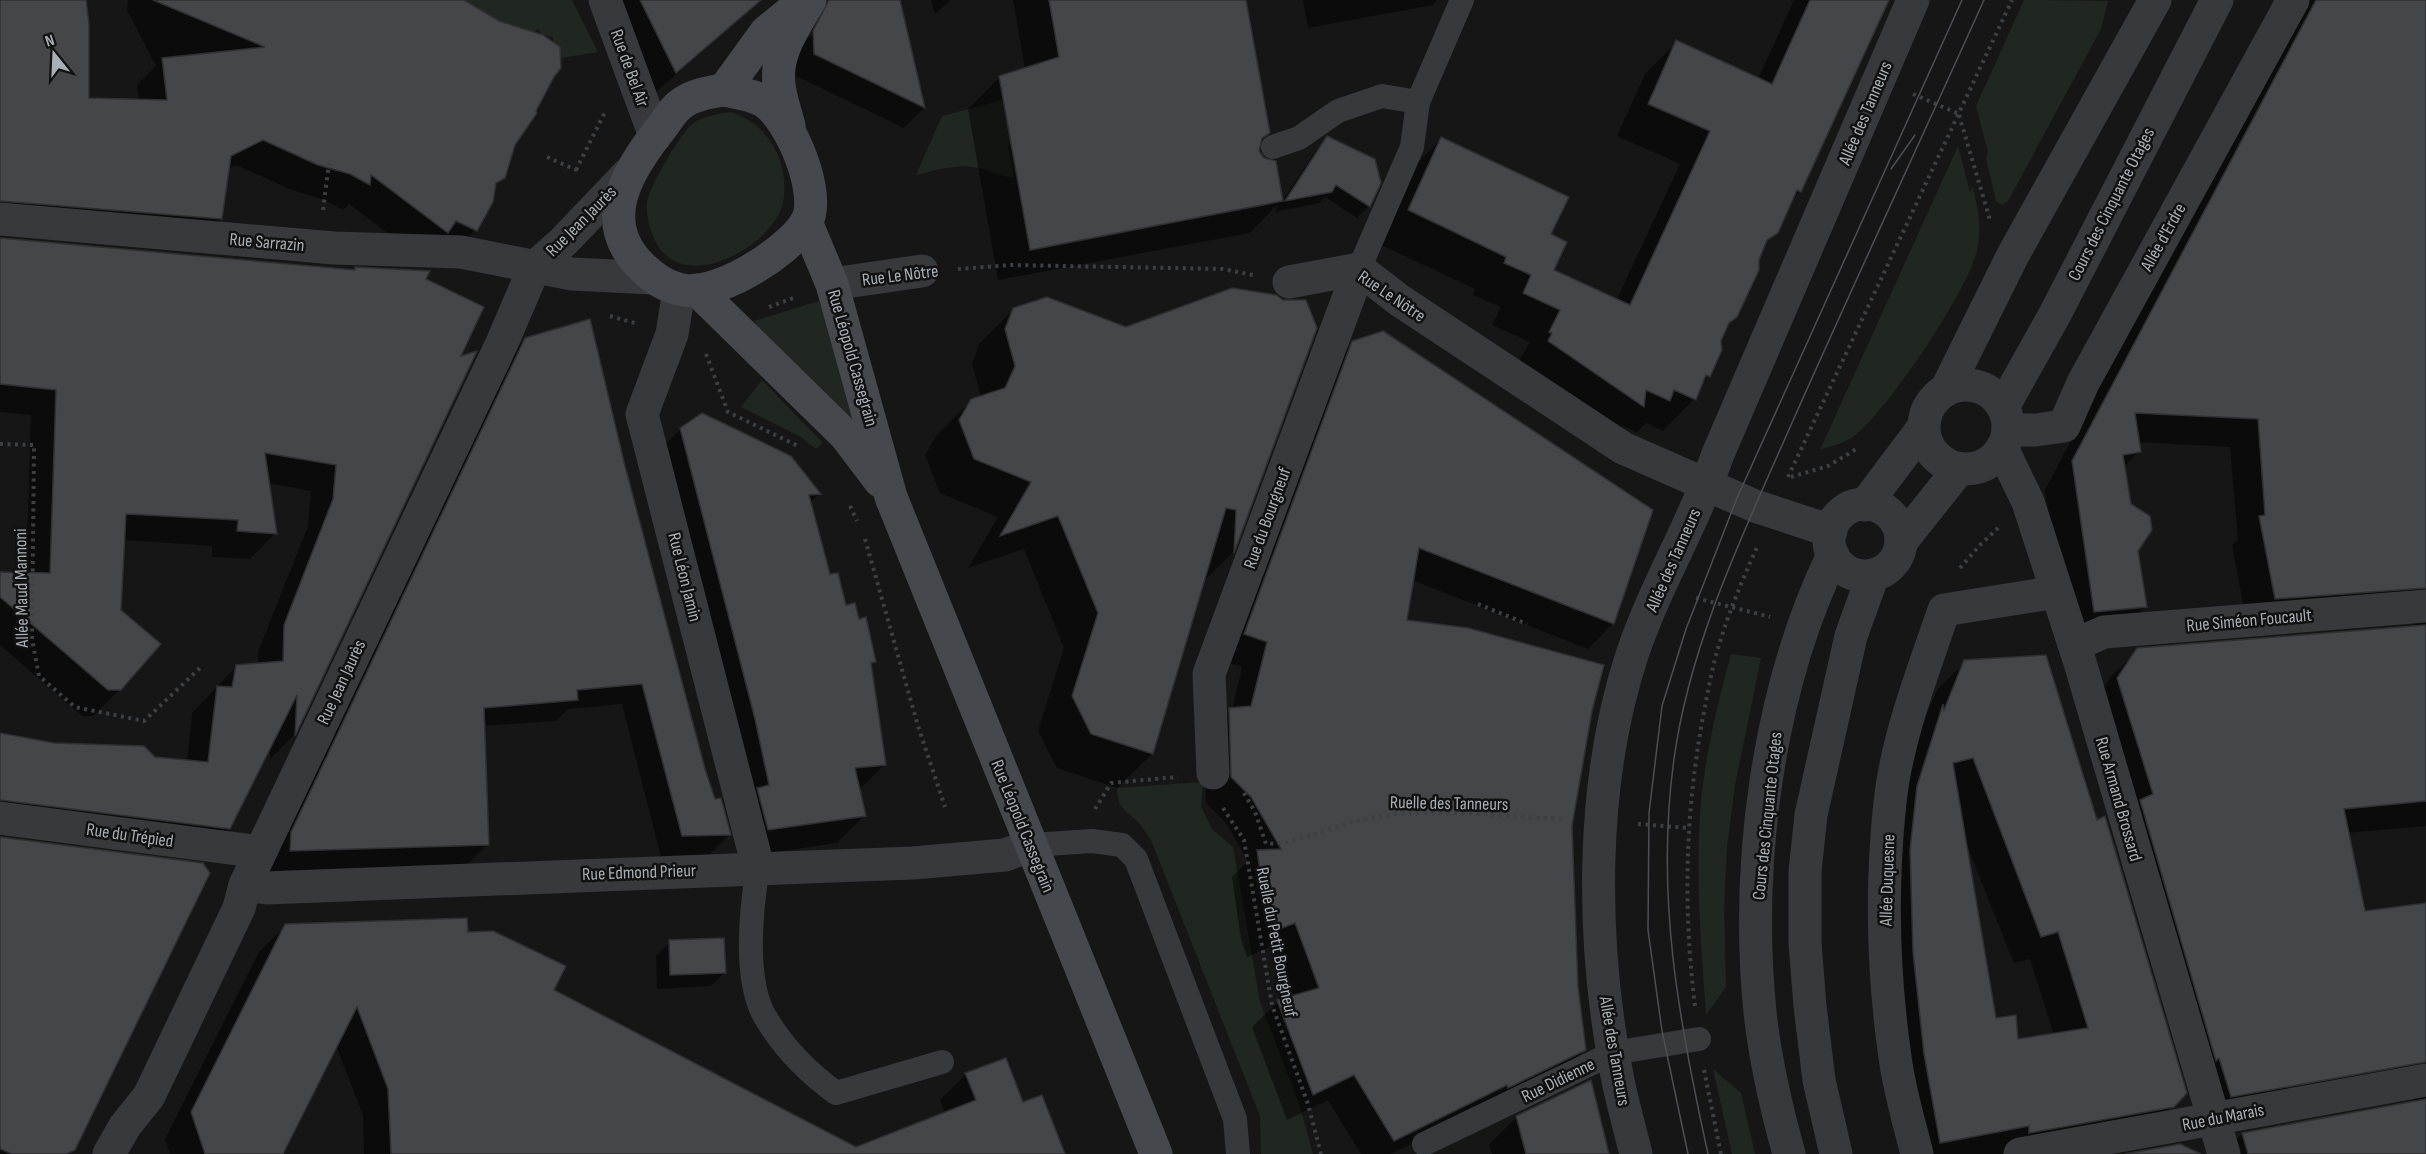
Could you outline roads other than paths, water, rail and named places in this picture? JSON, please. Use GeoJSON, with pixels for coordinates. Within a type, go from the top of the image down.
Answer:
{"type":"FeatureCollection","features":[{"type":"Feature","properties":{"kind":"main road"},"geometry":{"type":"LineString","coordinates":[[724,90],[766,32],[808,0]]}},
{"type":"Feature","properties":{"kind":"main road"},"geometry":{"type":"LineString","coordinates":[[789,128],[778,84],[779,62],[787,39],[808,0]]}},
{"type":"Feature","properties":{"kind":"main road"},"geometry":{"type":"LineString","coordinates":[[724,90],[763,101],[778,113],[789,128],[798,147],[808,191],[809,214],[806,222],[787,243],[757,266],[725,283],[676,286],[630,255],[622,239],[619,221],[620,198],[628,174],[681,104],[705,93],[724,90]]}},
{"type":"Feature","properties":{"kind":"main road","name":"Rue Léopold Cassegrain"},"geometry":{"type":"LineString","coordinates":[[806,222],[832,284],[891,497],[1156,1154]]}},
{"type":"Feature","properties":{"kind":"main road","name":"Rue Léopold Cassegrain"},"geometry":{"type":"LineString","coordinates":[[676,286],[846,436],[891,497]]}},
{"type":"Feature","properties":{"kind":"street","name":"Rue de Bel Air"},"geometry":{"type":"LineString","coordinates":[[605,0],[655,136]]}},
{"type":"Feature","properties":{"kind":"street","name":"Allée des Tanneurs"},"geometry":{"type":"LineString","coordinates":[[1636,1154],[1613,1053],[1604,984],[1599,876],[1600,821],[1616,717],[1632,654],[1707,486],[1722,445],[1913,0]]}},
{"type":"Feature","properties":{"kind":"street","name":"Cours des Cinquante Otages"},"geometry":{"type":"LineString","coordinates":[[1789,1154],[1772,1092],[1760,1012],[1756,944],[1757,870],[1772,754],[1782,700],[1844,512],[1853,506],[1864,505],[1923,428],[1929,406],[1946,390],[2013,255],[2155,0]]}},
{"type":"Feature","properties":{"kind":"street","name":"Cours des Cinquante Otages"},"geometry":{"type":"LineString","coordinates":[[1959,469],[1984,465],[2004,428],[2054,316],[2217,0]]}},
{"type":"Feature","properties":{"kind":"street","name":"Allée d'Erdre"},"geometry":{"type":"LineString","coordinates":[[2004,428],[2036,430],[2064,426],[2083,382],[2293,0]]}},
{"type":"Feature","properties":{"kind":"street","name":"Rue Jean Jaurès"},"geometry":{"type":"LineString","coordinates":[[109,1154],[125,1126],[149,1096],[239,908],[245,885],[260,852],[502,343],[534,268],[564,241],[628,174]]}},
{"type":"Feature","properties":{"kind":"street","name":"Rue Sarrazin"},"geometry":{"type":"LineString","coordinates":[[0,219],[319,246],[461,252],[534,268]]}},
{"type":"Feature","properties":{"kind":"street","name":"Rue Jean Jaurès"},"geometry":{"type":"LineString","coordinates":[[534,268],[676,286]]}},
{"type":"Feature","properties":{"kind":"street","name":"Rue Le Nôtre"},"geometry":{"type":"LineString","coordinates":[[1289,282],[1359,269],[1399,300],[1623,447],[1707,486],[1773,512],[1832,543]]}},
{"type":"Feature","properties":{"kind":"street","name":"Rue du Bourgneuf"},"geometry":{"type":"LineString","coordinates":[[1213,773],[1209,674],[1359,269]]}},
{"type":"Feature","properties":{"kind":"street","name":"Rue Le Nôtre"},"geometry":{"type":"LineString","coordinates":[[832,284],[922,271]]}},
{"type":"Feature","properties":{"kind":"street","name":"Rue Léon Jamin"},"geometry":{"type":"LineString","coordinates":[[676,286],[672,334],[642,414],[758,867]]}},
{"type":"Feature","properties":{"kind":"street"},"geometry":{"type":"LineString","coordinates":[[1946,390],[1967,385],[1988,391],[2004,428]]}},
{"type":"Feature","properties":{"kind":"street"},"geometry":{"type":"LineString","coordinates":[[1832,543],[1844,569],[1852,574],[1874,575],[1885,571],[1893,563],[1901,542],[1959,469],[1934,455],[1923,428]]}},
{"type":"Feature","properties":{"kind":"street","name":"Rue Armand Brossard"},"geometry":{"type":"LineString","coordinates":[[2004,428],[2074,645],[2224,1154]]}},
{"type":"Feature","properties":{"kind":"street"},"geometry":{"type":"LineString","coordinates":[[1864,505],[1874,505],[1890,515],[1900,532],[1901,542]]}},
{"type":"Feature","properties":{"kind":"street"},"geometry":{"type":"LineString","coordinates":[[1836,1154],[1819,1080],[1810,1006],[1805,943],[1805,871],[1811,815],[1851,636],[1874,575]]}},
{"type":"Feature","properties":{"kind":"street","name":"Allée Duquesne"},"geometry":{"type":"LineString","coordinates":[[1917,1154],[1895,1058],[1884,909],[1890,801],[1898,758],[1944,610],[2057,592]]}},
{"type":"Feature","properties":{"kind":"street","name":"Rue Siméon Foucault"},"geometry":{"type":"LineString","coordinates":[[2074,645],[2104,632],[2426,606]]}},
{"type":"Feature","properties":{"kind":"street","name":"Rue du Trépied"},"geometry":{"type":"LineString","coordinates":[[0,818],[260,852]]}},
{"type":"Feature","properties":{"kind":"street","name":"Rue Edmond Prieur"},"geometry":{"type":"LineString","coordinates":[[245,885],[267,888],[913,862],[1005,855],[1032,845]]}},
{"type":"Feature","properties":{"kind":"street","name":"Rue du Marais"},"geometry":{"type":"LineString","coordinates":[[2020,1154],[2426,1080]]}},
{"type":"Feature","properties":{"kind":"street","name":"Rue Jean Jaurès"},"geometry":{"type":"LineString","coordinates":[[135,1154],[147,1129],[149,1096]]}},
{"type":"Feature","properties":{"kind":"lane"},"geometry":{"type":"LineString","coordinates":[[1359,269],[1412,147],[1418,102],[1462,0]]}},
{"type":"Feature","properties":{"kind":"lane"},"geometry":{"type":"LineString","coordinates":[[1273,147],[1299,138],[1338,111],[1382,96],[1418,102]]}},
{"type":"Feature","properties":{"kind":"lane"},"geometry":{"type":"LineString","coordinates":[[1032,845],[1065,841],[1112,843],[1122,845],[1136,859],[1235,1119],[1238,1154]]}},
{"type":"Feature","properties":{"kind":"lane"},"geometry":{"type":"LineString","coordinates":[[758,867],[752,906],[755,989],[766,1019],[815,1078],[836,1093],[942,1062]]}},
{"type":"Feature","properties":{"kind":"lane","name":"Rue Didienne"},"geometry":{"type":"LineString","coordinates":[[1424,1144],[1613,1053],[1699,1039]]}},
{"type":"Feature","properties":{"kind":"tram line"},"geometry":{"type":"LineString","coordinates":[[1688,1154],[1662,1031],[1648,930],[1649,813],[1662,706],[1686,629],[1737,498],[1962,0]]}},
{"type":"Feature","properties":{"kind":"tram line"},"geometry":{"type":"LineString","coordinates":[[1708,1154],[1679,1007],[1673,958],[1667,860],[1674,759],[1692,672],[1738,547],[1984,0]]}},
{"type":"Feature","properties":{"kind":"tram line"},"geometry":{"type":"LineString","coordinates":[[1891,169],[1915,135]]}}]}
